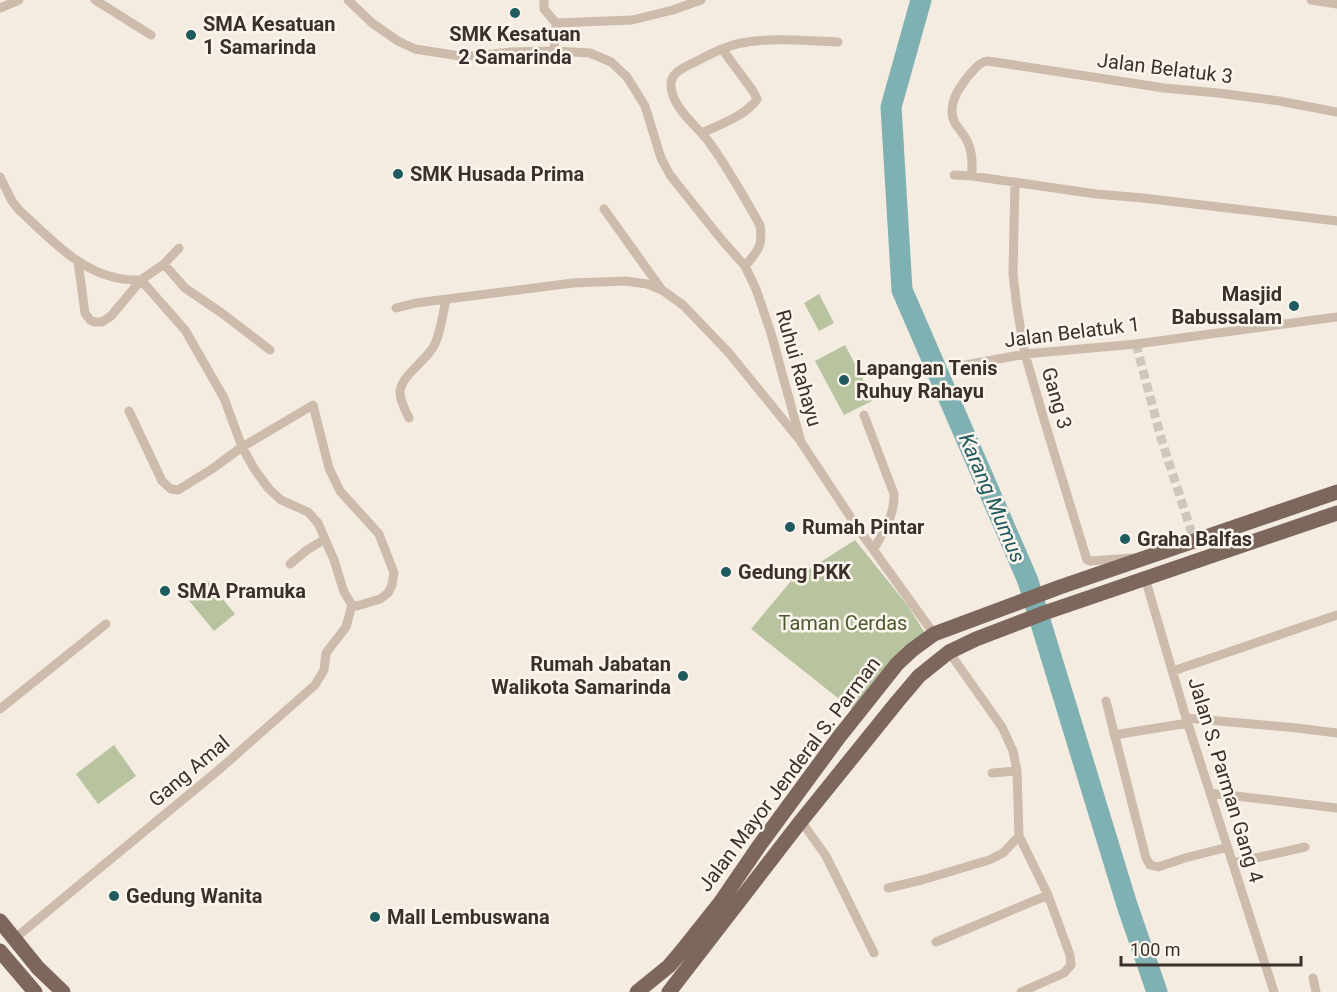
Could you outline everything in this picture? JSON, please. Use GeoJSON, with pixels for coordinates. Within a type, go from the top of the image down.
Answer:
{"type":"FeatureCollection","features":[{"type":"Feature","properties":{"kind":"main road","name":"Jalan Mayor Jenderal S. Parman"},"geometry":{"type":"LineString","coordinates":[[637,992],[669,966],[717,908],[759,846],[839,737],[878,687],[930,628],[1011,606],[1337,492]]}},
{"type":"Feature","properties":{"kind":"main road","name":"Jalan Mayor Jenderal S. Parman"},"geometry":{"type":"LineString","coordinates":[[669,992],[801,821],[897,702],[919,676],[949,652],[1019,622],[1337,513]]}},
{"type":"Feature","properties":{"kind":"main road"},"geometry":{"type":"LineString","coordinates":[[878,687],[897,702]]}},
{"type":"Feature","properties":{"kind":"main road"},"geometry":{"type":"LineString","coordinates":[[0,921],[38,968],[63,992]]}},
{"type":"Feature","properties":{"kind":"main road"},"geometry":{"type":"LineString","coordinates":[[0,951],[35,992]]}},
{"type":"Feature","properties":{"kind":"street"},"geometry":{"type":"LineString","coordinates":[[0,8],[19,0]]}},
{"type":"Feature","properties":{"kind":"street"},"geometry":{"type":"LineString","coordinates":[[95,0],[151,35]]}},
{"type":"Feature","properties":{"kind":"street","name":"Ruhui Rahayu"},"geometry":{"type":"LineString","coordinates":[[348,0],[372,23],[398,41],[415,49],[460,56],[510,52],[590,53],[611,62],[627,77],[645,106],[661,158],[670,175],[745,266],[756,289],[771,333],[801,442],[857,527],[930,628]]}},
{"type":"Feature","properties":{"kind":"street"},"geometry":{"type":"LineString","coordinates":[[544,0],[544,9],[556,23],[554,51]]}},
{"type":"Feature","properties":{"kind":"street"},"geometry":{"type":"LineString","coordinates":[[556,23],[632,20],[673,10],[701,0]]}},
{"type":"Feature","properties":{"kind":"street"},"geometry":{"type":"LineString","coordinates":[[1311,0],[1337,4]]}},
{"type":"Feature","properties":{"kind":"street"},"geometry":{"type":"LineString","coordinates":[[745,266],[756,253],[762,239],[760,225],[710,144],[681,110],[670,85],[672,77],[680,70],[722,49],[742,43],[775,40],[838,42]]}},
{"type":"Feature","properties":{"kind":"street"},"geometry":{"type":"LineString","coordinates":[[702,133],[747,110],[757,99],[722,49]]}},
{"type":"Feature","properties":{"kind":"street","name":"Jalan Belatuk 3"},"geometry":{"type":"LineString","coordinates":[[972,176],[971,153],[964,134],[955,123],[953,102],[954,96],[970,74],[979,64],[988,61],[1164,88],[1269,100],[1337,112]]}},
{"type":"Feature","properties":{"kind":"street"},"geometry":{"type":"LineString","coordinates":[[954,175],[1096,194],[1337,221]]}},
{"type":"Feature","properties":{"kind":"street"},"geometry":{"type":"LineString","coordinates":[[0,177],[19,210],[78,262],[118,279],[141,280],[185,330],[224,398],[242,447],[255,470],[269,489],[281,500],[308,512],[318,523],[344,592],[352,605],[357,606],[380,599],[393,585],[394,573],[379,534],[340,491],[329,468],[313,405],[242,447],[212,470],[178,490],[171,489],[162,481],[129,411]]}},
{"type":"Feature","properties":{"kind":"street","name":"Gang 3"},"geometry":{"type":"LineString","coordinates":[[1015,183],[1013,274],[1025,354],[1087,560],[1147,557]]}},
{"type":"Feature","properties":{"kind":"street"},"geometry":{"type":"LineString","coordinates":[[604,209],[662,290]]}},
{"type":"Feature","properties":{"kind":"street"},"geometry":{"type":"LineString","coordinates":[[78,262],[85,313],[90,320],[102,322],[111,316],[141,280],[164,264],[179,248]]}},
{"type":"Feature","properties":{"kind":"street"},"geometry":{"type":"LineString","coordinates":[[164,264],[185,288],[270,350]]}},
{"type":"Feature","properties":{"kind":"street"},"geometry":{"type":"LineString","coordinates":[[396,308],[416,303],[573,283],[647,284],[662,290],[683,305],[729,353],[801,442]]}},
{"type":"Feature","properties":{"kind":"street"},"geometry":{"type":"LineString","coordinates":[[409,418],[400,391],[403,380],[423,361],[434,346],[446,299]]}},
{"type":"Feature","properties":{"kind":"street","name":"Jalan Belatuk 1"},"geometry":{"type":"LineString","coordinates":[[955,367],[1025,354],[1136,344],[1337,316]]}},
{"type":"Feature","properties":{"kind":"street"},"geometry":{"type":"LineString","coordinates":[[864,415],[894,494],[894,508],[874,549]]}},
{"type":"Feature","properties":{"kind":"street"},"geometry":{"type":"LineString","coordinates":[[290,564],[325,539]]}},
{"type":"Feature","properties":{"kind":"street","name":"Jalan S. Parman Gang 4"},"geometry":{"type":"LineString","coordinates":[[1145,579],[1187,720],[1274,992]]}},
{"type":"Feature","properties":{"kind":"street","name":"Gang Amal"},"geometry":{"type":"LineString","coordinates":[[14,939],[221,768],[315,685],[324,670],[326,653],[346,627],[352,605]]}},
{"type":"Feature","properties":{"kind":"street"},"geometry":{"type":"LineString","coordinates":[[1173,671],[1337,615]]}},
{"type":"Feature","properties":{"kind":"street"},"geometry":{"type":"LineString","coordinates":[[0,710],[105,624]]}},
{"type":"Feature","properties":{"kind":"street"},"geometry":{"type":"LineString","coordinates":[[949,652],[1002,728],[1013,751],[1017,771],[1019,836],[1048,896],[1070,955],[1071,965],[1064,973],[1036,989],[1022,992]]}},
{"type":"Feature","properties":{"kind":"street"},"geometry":{"type":"LineString","coordinates":[[1106,701],[1146,858],[1150,865],[1158,867],[1227,847]]}},
{"type":"Feature","properties":{"kind":"street"},"geometry":{"type":"LineString","coordinates":[[1114,735],[1187,720],[1297,728],[1337,734]]}},
{"type":"Feature","properties":{"kind":"street"},"geometry":{"type":"LineString","coordinates":[[992,773],[1017,771]]}},
{"type":"Feature","properties":{"kind":"street"},"geometry":{"type":"LineString","coordinates":[[1210,793],[1337,808]]}},
{"type":"Feature","properties":{"kind":"street"},"geometry":{"type":"LineString","coordinates":[[801,821],[826,856],[874,953]]}},
{"type":"Feature","properties":{"kind":"street"},"geometry":{"type":"LineString","coordinates":[[888,888],[989,860],[1003,853],[1019,836]]}},
{"type":"Feature","properties":{"kind":"street"},"geometry":{"type":"LineString","coordinates":[[1233,863],[1305,847]]}},
{"type":"Feature","properties":{"kind":"street"},"geometry":{"type":"LineString","coordinates":[[936,942],[1048,896]]}},
{"type":"Feature","properties":{"kind":"street"},"geometry":{"type":"LineString","coordinates":[[1313,978],[1316,992]]}},
{"type":"Feature","properties":{"kind":"green space","name":"Lapangan Tenis Ruhuy Rahayu"},"geometry":{"type":"Polygon","coordinates":[[[819,294],[834,323],[819,331],[804,303],[819,294]]]}},
{"type":"Feature","properties":{"kind":"green space","name":"Lapangan Tenis Ruhuy Rahayu"},"geometry":{"type":"Polygon","coordinates":[[[845,345],[874,400],[844,415],[815,361],[845,345]]]}},
{"type":"Feature","properties":{"kind":"green space","name":"Taman Cerdas"},"geometry":{"type":"Polygon","coordinates":[[[855,540],[908,606],[928,638],[858,714],[751,629],[791,581],[855,540]]]}},
{"type":"Feature","properties":{"kind":"green space"},"geometry":{"type":"Polygon","coordinates":[[[207,580],[235,614],[214,631],[186,597],[207,580]]]}},
{"type":"Feature","properties":{"kind":"green space"},"geometry":{"type":"Polygon","coordinates":[[[114,745],[136,776],[98,804],[76,774],[114,745]]]}},
{"type":"Feature","properties":{"kind":"waterway","name":"Karang Mumus"},"geometry":{"type":"LineString","coordinates":[[921,0],[891,107],[902,290],[1028,581],[1127,905],[1157,992]]}},
{"type":"Feature","properties":{"kind":"tunnel"},"geometry":{"type":"LineString","coordinates":[[1136,344],[1161,438],[1194,540]]}},
{"type":"Feature","properties":{"kind":"place","name":"SMK Kesatuan 2 Samarinda"},"geometry":{"type":"Point","coordinates":[515,13]}},
{"type":"Feature","properties":{"kind":"place","name":"SMA Kesatuan 1 Samarinda"},"geometry":{"type":"Point","coordinates":[191,35]}},
{"type":"Feature","properties":{"kind":"place","name":"SMK Husada Prima"},"geometry":{"type":"Point","coordinates":[398,174]}},
{"type":"Feature","properties":{"kind":"place","name":"Masjid Babussalam"},"geometry":{"type":"Point","coordinates":[1294,306]}},
{"type":"Feature","properties":{"kind":"place","name":"Lapangan Tenis Ruhuy Rahayu"},"geometry":{"type":"Point","coordinates":[844,380]}},
{"type":"Feature","properties":{"kind":"place","name":"Rumah Pintar"},"geometry":{"type":"Point","coordinates":[790,527]}},
{"type":"Feature","properties":{"kind":"place","name":"Graha Balfas"},"geometry":{"type":"Point","coordinates":[1125,539]}},
{"type":"Feature","properties":{"kind":"place","name":"Gedung PKK"},"geometry":{"type":"Point","coordinates":[726,572]}},
{"type":"Feature","properties":{"kind":"place","name":"SMA Pramuka"},"geometry":{"type":"Point","coordinates":[165,591]}},
{"type":"Feature","properties":{"kind":"place","name":"Rumah Jabatan Walikota Samarinda"},"geometry":{"type":"Point","coordinates":[683,676]}},
{"type":"Feature","properties":{"kind":"place","name":"Gedung Wanita"},"geometry":{"type":"Point","coordinates":[114,896]}},
{"type":"Feature","properties":{"kind":"place","name":"Mall Lembuswana"},"geometry":{"type":"Point","coordinates":[375,917]}}]}
